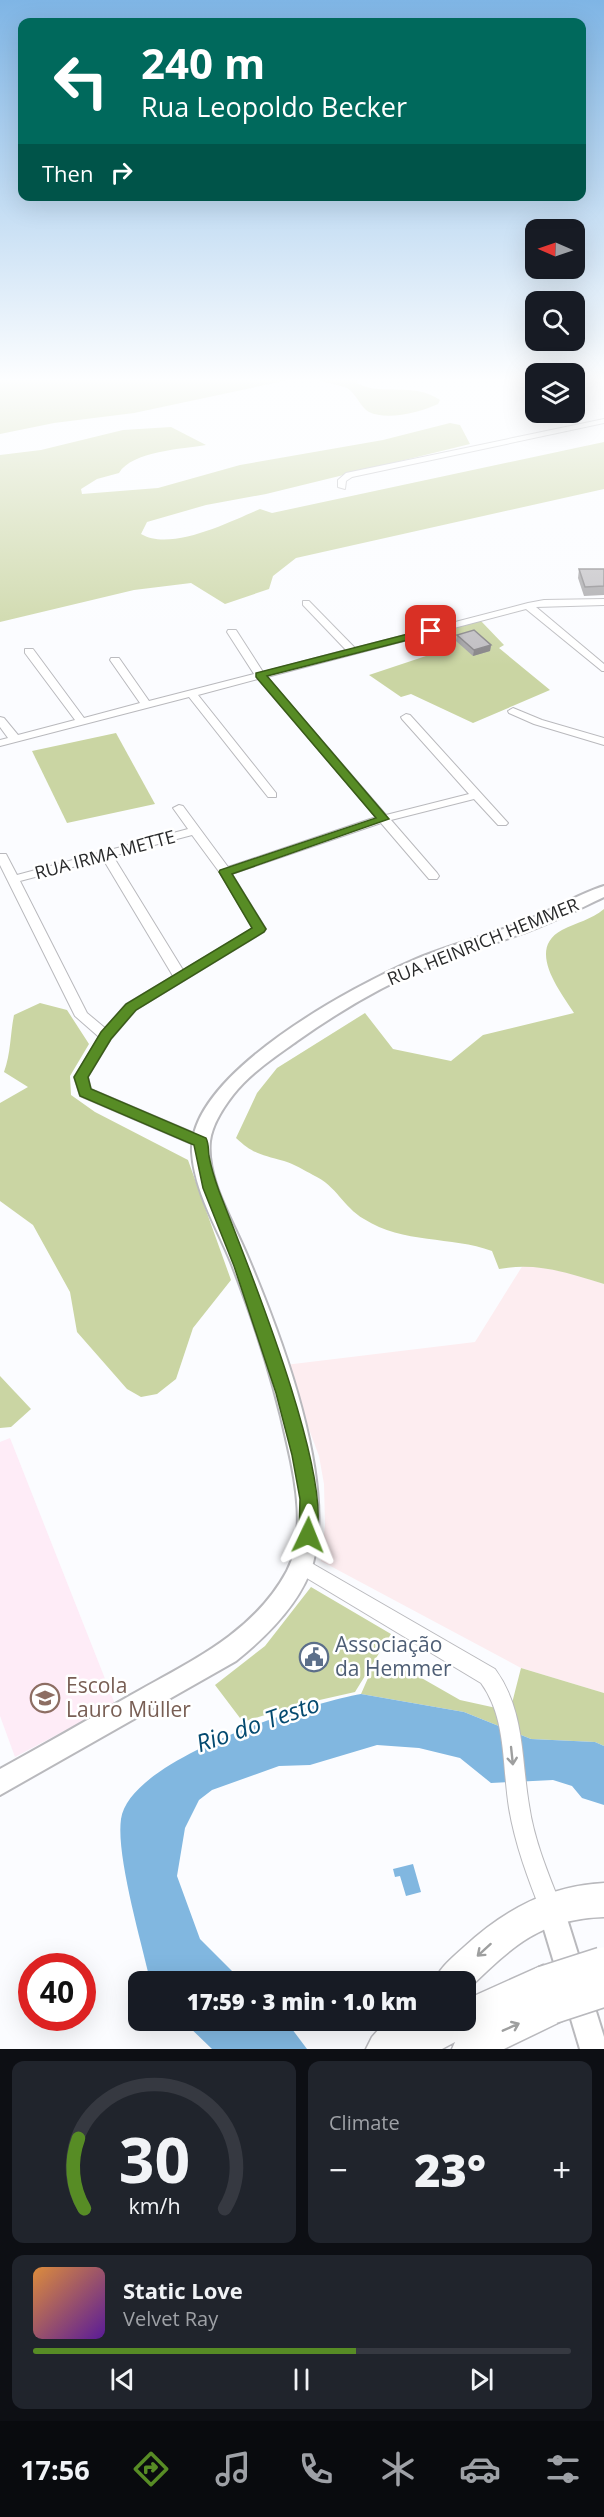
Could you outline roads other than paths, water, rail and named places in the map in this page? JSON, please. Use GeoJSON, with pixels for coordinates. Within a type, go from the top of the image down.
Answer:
{"type":"FeatureCollection","features":[{"type":"Feature","properties":{"kind":"main road"},"geometry":{"type":"LineString","coordinates":[[462,1971],[488,1946],[520,1922],[550,1906],[604,1900]]}},
{"type":"Feature","properties":{"kind":"main road"},"geometry":{"type":"LineString","coordinates":[[476,2015],[548,1995],[603,1972]]}},
{"type":"Feature","properties":{"kind":"main road"},"geometry":{"type":"LineString","coordinates":[[470,2049],[494,2035],[548,1995]]}},
{"type":"Feature","properties":{"kind":"main road"},"geometry":{"type":"LineString","coordinates":[[384,2049],[401,2031]]}},
{"type":"Feature","properties":{"kind":"main road"},"geometry":{"type":"LineString","coordinates":[[408,2049],[440,2031]]}},
{"type":"Feature","properties":{"kind":"street"},"geometry":{"type":"LineString","coordinates":[[342,487],[342,480],[351,475]]}},
{"type":"Feature","properties":{"kind":"street"},"geometry":{"type":"LineString","coordinates":[[0,743],[528,606],[544,603],[604,602]]}},
{"type":"Feature","properties":{"kind":"street"},"geometry":{"type":"LineString","coordinates":[[306,603],[354,652]]}},
{"type":"Feature","properties":{"kind":"street"},"geometry":{"type":"LineString","coordinates":[[528,606],[602,668]]}},
{"type":"Feature","properties":{"kind":"street"},"geometry":{"type":"LineString","coordinates":[[232,632],[260,675],[433,876]]}},
{"type":"Feature","properties":{"kind":"street"},"geometry":{"type":"LineString","coordinates":[[29,651],[81,721]]}},
{"type":"Feature","properties":{"kind":"street"},"geometry":{"type":"LineString","coordinates":[[115,660],[146,704]]}},
{"type":"Feature","properties":{"kind":"street"},"geometry":{"type":"LineString","coordinates":[[191,693],[272,795]]}},
{"type":"Feature","properties":{"kind":"street"},"geometry":{"type":"LineString","coordinates":[[513,711],[538,722],[604,742]]}},
{"type":"Feature","properties":{"kind":"street"},"geometry":{"type":"LineString","coordinates":[[406,717],[502,823]]}},
{"type":"Feature","properties":{"kind":"street"},"geometry":{"type":"LineString","coordinates":[[0,720],[15,739]]}},
{"type":"Feature","properties":{"kind":"street"},"geometry":{"type":"LineString","coordinates":[[225,872],[383,819],[477,795]]}},
{"type":"Feature","properties":{"kind":"street"},"geometry":{"type":"LineString","coordinates":[[0,1783],[236,1646],[261,1624],[288,1588],[301,1565],[309,1520],[309,1499],[301,1455],[284,1393],[242,1266],[211,1188],[201,1156],[201,1142],[85,1092],[81,1077],[106,1036],[131,1007],[260,929],[225,872],[179,808]]}},
{"type":"Feature","properties":{"kind":"street","name":"RUA IRMA METTE"},"geometry":{"type":"LineString","coordinates":[[15,879],[194,831]]}},
{"type":"Feature","properties":{"kind":"street"},"geometry":{"type":"LineString","coordinates":[[106,854],[180,976]]}},
{"type":"Feature","properties":{"kind":"street"},"geometry":{"type":"LineString","coordinates":[[2,857],[82,1016],[106,1036]]}},
{"type":"Feature","properties":{"kind":"street","name":"RUA HEINRICH HEMMER"},"geometry":{"type":"LineString","coordinates":[[201,1142],[221,1098],[244,1073],[309,1024],[402,972],[443,954],[528,927],[604,891]]}},
{"type":"Feature","properties":{"kind":"street"},"geometry":{"type":"LineString","coordinates":[[301,1565],[488,1676],[499,1688],[508,1722],[515,1790],[522,1824],[594,2049]]}},
{"type":"Feature","properties":{"kind":"water"},"geometry":{"type":"Polygon","coordinates":[[[361,1694],[464,1712],[531,1739],[595,1742],[604,1746],[604,1805],[582,1798],[572,1786],[553,1780],[491,1783],[460,1758],[419,1748],[377,1745],[310,1765],[279,1766],[212,1790],[199,1800],[185,1828],[177,1876],[200,1939],[232,1971],[148,1971],[125,1874],[120,1834],[121,1819],[132,1797],[155,1775],[187,1755],[224,1737],[302,1709],[361,1694]]]}},
{"type":"Feature","properties":{"kind":"water"},"geometry":{"type":"Polygon","coordinates":[[[413,1864],[421,1892],[406,1896],[400,1876],[395,1877],[393,1869],[413,1864]]]}},
{"type":"Feature","properties":{"kind":"water"},"geometry":{"type":"Polygon","coordinates":[[[193,2031],[294,2031],[307,2049],[212,2049],[193,2031]]]}},
{"type":"Feature","properties":{"kind":"place","name":"Associação da Hemmer"},"geometry":{"type":"Point","coordinates":[314,1657]}},
{"type":"Feature","properties":{"kind":"place","name":"Escola Lauro Müller"},"geometry":{"type":"Point","coordinates":[45,1698]}},
{"type":"Feature","properties":{"kind":"water label","name":"Rio do Testo"},"geometry":{"type":"Point","coordinates":[258,1724]}}]}
